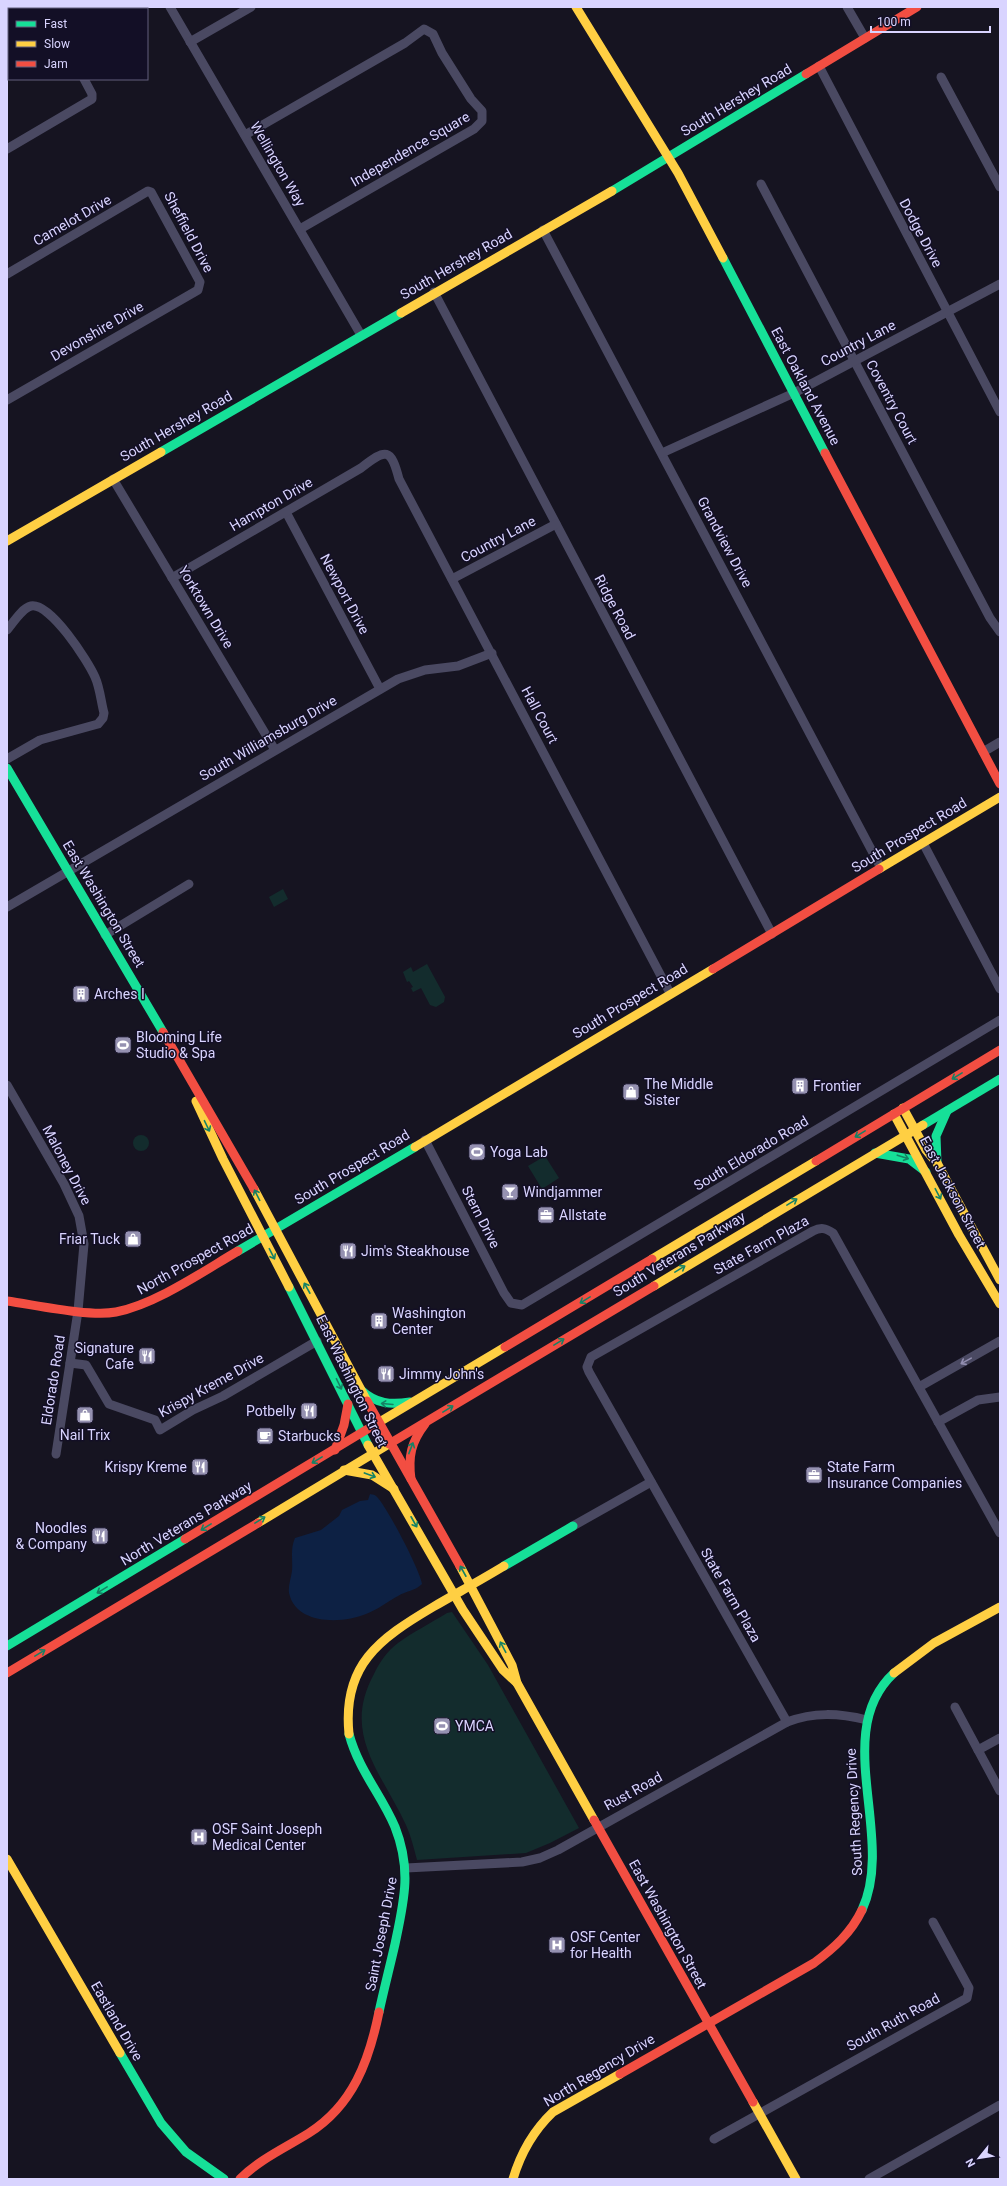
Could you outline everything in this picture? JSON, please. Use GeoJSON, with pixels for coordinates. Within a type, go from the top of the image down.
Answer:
{"type":"FeatureCollection","features":[{"type":"Feature","properties":{"kind":"main road","name":"East Oakland Avenue"},"geometry":{"type":"LineString","coordinates":[[576,7],[669,157],[1000,784]]}},
{"type":"Feature","properties":{"kind":"main road","name":"South Hershey Road"},"geometry":{"type":"LineString","coordinates":[[7,541],[669,157],[917,7]]}},
{"type":"Feature","properties":{"kind":"main road","name":"East Washington Street"},"geometry":{"type":"LineString","coordinates":[[7,768],[247,1176],[379,1424],[470,1584],[512,1665],[517,1683],[796,2179]]}},
{"type":"Feature","properties":{"kind":"main road","name":"South Prospect Road"},"geometry":{"type":"LineString","coordinates":[[275,1230],[1000,797]]}},
{"type":"Feature","properties":{"kind":"main road","name":"South Veterans Parkway"},"geometry":{"type":"LineString","coordinates":[[379,1424],[1000,1050]]}},
{"type":"Feature","properties":{"kind":"main road","name":"East Washington Street"},"geometry":{"type":"LineString","coordinates":[[188,1077],[204,1120],[317,1341],[372,1453],[455,1595],[503,1670],[517,1683]]}},
{"type":"Feature","properties":{"kind":"main road","name":"South Veterans Parkway"},"geometry":{"type":"LineString","coordinates":[[372,1453],[1000,1079]]}},
{"type":"Feature","properties":{"kind":"main road","name":"East Jackson Street"},"geometry":{"type":"LineString","coordinates":[[903,1108],[926,1150],[937,1163],[1000,1280]]}},
{"type":"Feature","properties":{"kind":"main road"},"geometry":{"type":"LineString","coordinates":[[937,1163],[934,1138],[938,1125],[949,1109]]}},
{"type":"Feature","properties":{"kind":"main road","name":"East Jackson Street"},"geometry":{"type":"LineString","coordinates":[[894,1114],[959,1235],[1000,1304]]}},
{"type":"Feature","properties":{"kind":"main road"},"geometry":{"type":"LineString","coordinates":[[875,1153],[909,1159],[926,1172]]}},
{"type":"Feature","properties":{"kind":"main road","name":"North Prospect Road"},"geometry":{"type":"LineString","coordinates":[[7,1301],[78,1311],[115,1312],[142,1305],[275,1230]]}},
{"type":"Feature","properties":{"kind":"main road"},"geometry":{"type":"LineString","coordinates":[[988,1259],[991,1289]]}},
{"type":"Feature","properties":{"kind":"main road"},"geometry":{"type":"LineString","coordinates":[[361,1390],[371,1400],[383,1404],[416,1401]]}},
{"type":"Feature","properties":{"kind":"main road"},"geometry":{"type":"LineString","coordinates":[[335,1450],[344,1425],[348,1404]]}},
{"type":"Feature","properties":{"kind":"main road"},"geometry":{"type":"LineString","coordinates":[[411,1479],[408,1453],[417,1434],[428,1421]]}},
{"type":"Feature","properties":{"kind":"main road","name":"North Veterans Parkway"},"geometry":{"type":"LineString","coordinates":[[7,1646],[379,1424]]}},
{"type":"Feature","properties":{"kind":"main road"},"geometry":{"type":"LineString","coordinates":[[7,1673],[372,1453]]}},
{"type":"Feature","properties":{"kind":"main road"},"geometry":{"type":"LineString","coordinates":[[344,1470],[372,1475],[394,1489]]}},
{"type":"Feature","properties":{"kind":"main road"},"geometry":{"type":"LineString","coordinates":[[470,1584],[573,1526]]}},
{"type":"Feature","properties":{"kind":"main road","name":"Saint Joseph Drive"},"geometry":{"type":"LineString","coordinates":[[240,2179],[256,2163],[302,2138],[330,2117],[341,2106],[362,2074],[372,2046],[405,1898],[406,1868],[402,1846],[397,1832],[360,1766],[351,1743],[348,1718],[350,1695],[355,1680],[364,1662],[382,1639],[396,1629],[455,1595],[470,1584]]}},
{"type":"Feature","properties":{"kind":"main road","name":"South Regency Drive"},"geometry":{"type":"LineString","coordinates":[[708,2023],[830,1953],[841,1943],[858,1921],[868,1900],[872,1877],[864,1747],[867,1720],[874,1699],[897,1669],[918,1654],[1000,1607]]}},
{"type":"Feature","properties":{"kind":"main road","name":"Eastland Drive"},"geometry":{"type":"LineString","coordinates":[[7,1860],[161,2123],[186,2152],[224,2179]]}},
{"type":"Feature","properties":{"kind":"main road","name":"North Regency Drive"},"geometry":{"type":"LineString","coordinates":[[513,2179],[526,2143],[542,2122],[553,2112],[708,2023]]}},
{"type":"Feature","properties":{"kind":"street","name":"Wellington Way"},"geometry":{"type":"LineString","coordinates":[[170,7],[361,335]]}},
{"type":"Feature","properties":{"kind":"street"},"geometry":{"type":"LineString","coordinates":[[190,42],[251,7]]}},
{"type":"Feature","properties":{"kind":"street"},"geometry":{"type":"LineString","coordinates":[[847,7],[865,38]]}},
{"type":"Feature","properties":{"kind":"street","name":"Independence Square"},"geometry":{"type":"LineString","coordinates":[[245,135],[405,43],[424,29],[433,34],[442,53],[471,99],[482,111],[482,121],[474,129],[300,229]]}},
{"type":"Feature","properties":{"kind":"street","name":"Dodge Drive"},"geometry":{"type":"LineString","coordinates":[[819,66],[1000,412]]}},
{"type":"Feature","properties":{"kind":"street"},"geometry":{"type":"LineString","coordinates":[[942,76],[1000,187]]}},
{"type":"Feature","properties":{"kind":"street"},"geometry":{"type":"LineString","coordinates":[[7,149],[87,102],[93,96],[85,80]]}},
{"type":"Feature","properties":{"kind":"street","name":"Coventry Court"},"geometry":{"type":"LineString","coordinates":[[761,184],[990,618],[1000,632]]}},
{"type":"Feature","properties":{"kind":"street","name":"Camelot Drive"},"geometry":{"type":"LineString","coordinates":[[7,274],[148,192],[151,192]]}},
{"type":"Feature","properties":{"kind":"street","name":"Sheffield Drive"},"geometry":{"type":"LineString","coordinates":[[151,192],[200,282],[200,286]]}},
{"type":"Feature","properties":{"kind":"street","name":"Grandview Drive"},"geometry":{"type":"LineString","coordinates":[[543,230],[880,868]]}},
{"type":"Feature","properties":{"kind":"street","name":"Country Lane"},"geometry":{"type":"LineString","coordinates":[[662,453],[794,393],[1000,284]]}},
{"type":"Feature","properties":{"kind":"street","name":"Devonshire Drive"},"geometry":{"type":"LineString","coordinates":[[7,400],[198,290],[200,286]]}},
{"type":"Feature","properties":{"kind":"street","name":"Ridge Road"},"geometry":{"type":"LineString","coordinates":[[434,292],[772,934]]}},
{"type":"Feature","properties":{"kind":"street","name":"Hampton Drive"},"geometry":{"type":"LineString","coordinates":[[172,578],[384,453]]}},
{"type":"Feature","properties":{"kind":"street","name":"Hall Court"},"geometry":{"type":"LineString","coordinates":[[384,453],[394,460],[400,479],[670,993]]}},
{"type":"Feature","properties":{"kind":"street","name":"Yorktown Drive"},"geometry":{"type":"LineString","coordinates":[[113,479],[275,750]]}},
{"type":"Feature","properties":{"kind":"street","name":"Newport Drive"},"geometry":{"type":"LineString","coordinates":[[286,512],[380,689]]}},
{"type":"Feature","properties":{"kind":"street","name":"Country Lane"},"geometry":{"type":"LineString","coordinates":[[452,579],[556,524]]}},
{"type":"Feature","properties":{"kind":"street"},"geometry":{"type":"LineString","coordinates":[[7,630],[28,607],[40,607],[66,631],[95,678],[104,713],[103,718],[98,724],[40,740],[7,759]]}},
{"type":"Feature","properties":{"kind":"street","name":"South Williamsburg Drive"},"geometry":{"type":"LineString","coordinates":[[7,908],[380,689],[411,673],[458,666],[492,653]]}},
{"type":"Feature","properties":{"kind":"street"},"geometry":{"type":"LineString","coordinates":[[983,752],[1000,742]]}},
{"type":"Feature","properties":{"kind":"street"},"geometry":{"type":"LineString","coordinates":[[923,843],[1000,989]]}},
{"type":"Feature","properties":{"kind":"street"},"geometry":{"type":"LineString","coordinates":[[105,935],[189,884]]}},
{"type":"Feature","properties":{"kind":"street","name":"South Eldorado Road"},"geometry":{"type":"LineString","coordinates":[[515,1305],[522,1305],[529,1302],[1000,1020]]}},
{"type":"Feature","properties":{"kind":"street","name":"Maloney Drive"},"geometry":{"type":"LineString","coordinates":[[7,1085],[64,1184],[79,1216],[84,1248],[78,1311]]}},
{"type":"Feature","properties":{"kind":"street","name":"Stern Drive"},"geometry":{"type":"LineString","coordinates":[[425,1140],[504,1293],[511,1303],[515,1305]]}},
{"type":"Feature","properties":{"kind":"street","name":"State Farm Plaza"},"geometry":{"type":"LineString","coordinates":[[787,1722],[589,1372],[588,1361],[595,1354],[820,1227],[833,1233],[1000,1533]]}},
{"type":"Feature","properties":{"kind":"street","name":"Eldorado Road"},"geometry":{"type":"LineString","coordinates":[[56,1454],[78,1311]]}},
{"type":"Feature","properties":{"kind":"street","name":"Krispy Kreme Drive"},"geometry":{"type":"LineString","coordinates":[[70,1363],[86,1365],[109,1404],[155,1420],[160,1430],[193,1410],[223,1396],[317,1341]]}},
{"type":"Feature","properties":{"kind":"street"},"geometry":{"type":"LineString","coordinates":[[919,1387],[1000,1341]]}},
{"type":"Feature","properties":{"kind":"street"},"geometry":{"type":"LineString","coordinates":[[938,1422],[978,1400],[1000,1397]]}},
{"type":"Feature","properties":{"kind":"street"},"geometry":{"type":"LineString","coordinates":[[573,1526],[651,1482]]}},
{"type":"Feature","properties":{"kind":"street"},"geometry":{"type":"LineString","coordinates":[[955,1707],[1000,1791]]}},
{"type":"Feature","properties":{"kind":"street","name":"Rust Road"},"geometry":{"type":"LineString","coordinates":[[406,1868],[522,1862],[540,1858],[558,1850],[787,1722],[819,1714],[842,1714],[867,1720]]}},
{"type":"Feature","properties":{"kind":"street"},"geometry":{"type":"LineString","coordinates":[[978,1750],[1000,1738]]}},
{"type":"Feature","properties":{"kind":"street","name":"South Ruth Road"},"geometry":{"type":"LineString","coordinates":[[714,2139],[967,1998],[969,1988],[933,1922]]}},
{"type":"Feature","properties":{"kind":"street"},"geometry":{"type":"LineString","coordinates":[[869,2179],[1000,2105]]}},
{"type":"Feature","properties":{"kind":"green space"},"geometry":{"type":"Polygon","coordinates":[[[283,889],[288,899],[274,907],[269,897],[283,889]]]}},
{"type":"Feature","properties":{"kind":"green space"},"geometry":{"type":"Polygon","coordinates":[[[427,964],[445,997],[444,1002],[436,1007],[430,1005],[421,988],[413,992],[411,988],[413,987],[409,981],[407,982],[403,972],[411,967],[413,972],[427,964]]]}},
{"type":"Feature","properties":{"kind":"green space"},"geometry":{"type":"Polygon","coordinates":[[[141,1135],[147,1137],[149,1143],[147,1149],[141,1151],[135,1149],[133,1143],[135,1137],[141,1135]]]}},
{"type":"Feature","properties":{"kind":"green space"},"geometry":{"type":"Polygon","coordinates":[[[545,1156],[559,1178],[542,1189],[528,1166],[545,1156]]]}},
{"type":"Feature","properties":{"kind":"green space","name":"YMCA"},"geometry":{"type":"Polygon","coordinates":[[[452,1612],[488,1665],[579,1828],[526,1853],[417,1860],[406,1825],[377,1770],[363,1734],[362,1716],[365,1696],[378,1666],[387,1653],[394,1646],[416,1631],[447,1613],[452,1612]]]}},
{"type":"Feature","properties":{"kind":"water"},"geometry":{"type":"Polygon","coordinates":[[[370,1494],[375,1495],[381,1501],[387,1511],[416,1566],[422,1584],[366,1614],[356,1617],[333,1620],[310,1616],[293,1604],[289,1593],[292,1571],[292,1554],[295,1538],[321,1530],[339,1516],[342,1510],[360,1501],[368,1500],[370,1494]]]}},
{"type":"Feature","properties":{"kind":"traffic: fast"},"geometry":{"type":"LineString","coordinates":[[612,191],[806,74]]}},
{"type":"Feature","properties":{"kind":"traffic: fast"},"geometry":{"type":"LineString","coordinates":[[723,258],[825,453]]}},
{"type":"Feature","properties":{"kind":"traffic: fast"},"geometry":{"type":"LineString","coordinates":[[161,452],[401,313]]}},
{"type":"Feature","properties":{"kind":"traffic: fast"},"geometry":{"type":"LineString","coordinates":[[7,768],[163,1032]]}},
{"type":"Feature","properties":{"kind":"traffic: fast"},"geometry":{"type":"LineString","coordinates":[[923,1125],[1000,1079]]}},
{"type":"Feature","properties":{"kind":"traffic: fast"},"geometry":{"type":"LineString","coordinates":[[937,1163],[936,1136],[947,1111]]}},
{"type":"Feature","properties":{"kind":"traffic: fast"},"geometry":{"type":"LineString","coordinates":[[238,1251],[415,1147]]}},
{"type":"Feature","properties":{"kind":"traffic: fast"},"geometry":{"type":"LineString","coordinates":[[875,1153],[909,1159],[926,1172]]}},
{"type":"Feature","properties":{"kind":"traffic: fast"},"geometry":{"type":"LineString","coordinates":[[289,1287],[368,1445]]}},
{"type":"Feature","properties":{"kind":"traffic: fast"},"geometry":{"type":"LineString","coordinates":[[361,1390],[378,1401],[390,1403],[410,1402]]}},
{"type":"Feature","properties":{"kind":"traffic: fast"},"geometry":{"type":"LineString","coordinates":[[504,1566],[573,1526]]}},
{"type":"Feature","properties":{"kind":"traffic: fast"},"geometry":{"type":"LineString","coordinates":[[7,1646],[185,1539]]}},
{"type":"Feature","properties":{"kind":"traffic: fast"},"geometry":{"type":"LineString","coordinates":[[862,1910],[871,1881],[872,1850],[865,1755],[867,1725],[876,1697],[894,1673]]}},
{"type":"Feature","properties":{"kind":"traffic: fast"},"geometry":{"type":"LineString","coordinates":[[349,1734],[358,1760],[395,1827],[400,1843],[405,1872],[405,1886],[401,1914],[379,2012]]}},
{"type":"Feature","properties":{"kind":"traffic: fast"},"geometry":{"type":"LineString","coordinates":[[120,2053],[161,2123],[186,2152],[224,2179]]}},
{"type":"Feature","properties":{"kind":"traffic: slow"},"geometry":{"type":"LineString","coordinates":[[576,7],[678,173],[723,258]]}},
{"type":"Feature","properties":{"kind":"traffic: slow"},"geometry":{"type":"LineString","coordinates":[[401,313],[612,191]]}},
{"type":"Feature","properties":{"kind":"traffic: slow"},"geometry":{"type":"LineString","coordinates":[[7,541],[161,452]]}},
{"type":"Feature","properties":{"kind":"traffic: slow"},"geometry":{"type":"LineString","coordinates":[[879,869],[1000,797]]}},
{"type":"Feature","properties":{"kind":"traffic: slow"},"geometry":{"type":"LineString","coordinates":[[415,1147],[713,969]]}},
{"type":"Feature","properties":{"kind":"traffic: slow"},"geometry":{"type":"LineString","coordinates":[[196,1101],[223,1159],[289,1287]]}},
{"type":"Feature","properties":{"kind":"traffic: slow"},"geometry":{"type":"LineString","coordinates":[[903,1108],[926,1150],[937,1163],[1000,1280]]}},
{"type":"Feature","properties":{"kind":"traffic: slow"},"geometry":{"type":"LineString","coordinates":[[894,1114],[959,1235],[1000,1304]]}},
{"type":"Feature","properties":{"kind":"traffic: slow"},"geometry":{"type":"LineString","coordinates":[[654,1286],[923,1125]]}},
{"type":"Feature","properties":{"kind":"traffic: slow"},"geometry":{"type":"LineString","coordinates":[[652,1259],[816,1161]]}},
{"type":"Feature","properties":{"kind":"traffic: slow"},"geometry":{"type":"LineString","coordinates":[[254,1189],[367,1401]]}},
{"type":"Feature","properties":{"kind":"traffic: slow"},"geometry":{"type":"LineString","coordinates":[[371,1427],[505,1347]]}},
{"type":"Feature","properties":{"kind":"traffic: slow"},"geometry":{"type":"LineString","coordinates":[[258,1523],[389,1444]]}},
{"type":"Feature","properties":{"kind":"traffic: slow"},"geometry":{"type":"LineString","coordinates":[[368,1445],[463,1610],[503,1670],[517,1683]]}},
{"type":"Feature","properties":{"kind":"traffic: slow"},"geometry":{"type":"LineString","coordinates":[[344,1470],[372,1475],[394,1489]]}},
{"type":"Feature","properties":{"kind":"traffic: slow"},"geometry":{"type":"LineString","coordinates":[[460,1566],[512,1665],[517,1683],[594,1820]]}},
{"type":"Feature","properties":{"kind":"traffic: slow"},"geometry":{"type":"LineString","coordinates":[[349,1734],[348,1710],[352,1690],[358,1672],[368,1657],[381,1643],[396,1631],[433,1607],[504,1566]]}},
{"type":"Feature","properties":{"kind":"traffic: slow"},"geometry":{"type":"LineString","coordinates":[[894,1673],[934,1643],[1000,1607]]}},
{"type":"Feature","properties":{"kind":"traffic: slow"},"geometry":{"type":"LineString","coordinates":[[7,1859],[120,2053]]}},
{"type":"Feature","properties":{"kind":"traffic: slow"},"geometry":{"type":"LineString","coordinates":[[513,2179],[528,2142],[553,2112],[620,2074]]}},
{"type":"Feature","properties":{"kind":"traffic: slow"},"geometry":{"type":"LineString","coordinates":[[753,2102],[796,2179]]}},
{"type":"Feature","properties":{"kind":"traffic: jam"},"geometry":{"type":"LineString","coordinates":[[806,74],[917,7]]}},
{"type":"Feature","properties":{"kind":"traffic: jam"},"geometry":{"type":"LineString","coordinates":[[825,453],[1000,784]]}},
{"type":"Feature","properties":{"kind":"traffic: jam"},"geometry":{"type":"LineString","coordinates":[[713,969],[879,869]]}},
{"type":"Feature","properties":{"kind":"traffic: jam"},"geometry":{"type":"LineString","coordinates":[[163,1032],[254,1189]]}},
{"type":"Feature","properties":{"kind":"traffic: jam"},"geometry":{"type":"LineString","coordinates":[[816,1161],[1000,1050]]}},
{"type":"Feature","properties":{"kind":"traffic: jam"},"geometry":{"type":"LineString","coordinates":[[7,1301],[77,1312],[116,1312],[131,1308],[163,1295],[238,1251]]}},
{"type":"Feature","properties":{"kind":"traffic: jam"},"geometry":{"type":"LineString","coordinates":[[505,1347],[652,1259]]}},
{"type":"Feature","properties":{"kind":"traffic: jam"},"geometry":{"type":"LineString","coordinates":[[389,1444],[654,1286]]}},
{"type":"Feature","properties":{"kind":"traffic: jam"},"geometry":{"type":"LineString","coordinates":[[367,1401],[460,1566]]}},
{"type":"Feature","properties":{"kind":"traffic: jam"},"geometry":{"type":"LineString","coordinates":[[335,1450],[344,1425],[348,1404]]}},
{"type":"Feature","properties":{"kind":"traffic: jam"},"geometry":{"type":"LineString","coordinates":[[411,1479],[410,1457],[416,1437],[425,1424]]}},
{"type":"Feature","properties":{"kind":"traffic: jam"},"geometry":{"type":"LineString","coordinates":[[185,1539],[371,1427]]}},
{"type":"Feature","properties":{"kind":"traffic: jam"},"geometry":{"type":"LineString","coordinates":[[7,1673],[258,1523]]}},
{"type":"Feature","properties":{"kind":"traffic: jam"},"geometry":{"type":"LineString","coordinates":[[594,1820],[753,2102]]}},
{"type":"Feature","properties":{"kind":"traffic: jam"},"geometry":{"type":"LineString","coordinates":[[620,2074],[814,1963],[841,1940],[853,1926],[862,1910]]}},
{"type":"Feature","properties":{"kind":"traffic: jam"},"geometry":{"type":"LineString","coordinates":[[240,2179],[256,2165],[309,2133],[324,2122],[337,2109],[348,2095],[364,2064],[370,2048],[379,2012]]}},
{"type":"Feature","properties":{"kind":"place","name":"Arches I"},"geometry":{"type":"Point","coordinates":[81,994]}},
{"type":"Feature","properties":{"kind":"place","name":"Blooming Life Studio & Spa"},"geometry":{"type":"Point","coordinates":[123,1045]}},
{"type":"Feature","properties":{"kind":"place","name":"Frontier"},"geometry":{"type":"Point","coordinates":[800,1086]}},
{"type":"Feature","properties":{"kind":"place","name":"The Middle Sister"},"geometry":{"type":"Point","coordinates":[631,1092]}},
{"type":"Feature","properties":{"kind":"place","name":"Yoga Lab"},"geometry":{"type":"Point","coordinates":[477,1152]}},
{"type":"Feature","properties":{"kind":"place","name":"Windjammer"},"geometry":{"type":"Point","coordinates":[510,1192]}},
{"type":"Feature","properties":{"kind":"place","name":"Allstate"},"geometry":{"type":"Point","coordinates":[546,1215]}},
{"type":"Feature","properties":{"kind":"place","name":"Friar Tuck"},"geometry":{"type":"Point","coordinates":[133,1239]}},
{"type":"Feature","properties":{"kind":"place","name":"Jim's Steakhouse"},"geometry":{"type":"Point","coordinates":[348,1251]}},
{"type":"Feature","properties":{"kind":"place","name":"Washington Center"},"geometry":{"type":"Point","coordinates":[379,1321]}},
{"type":"Feature","properties":{"kind":"place","name":"Signature Cafe"},"geometry":{"type":"Point","coordinates":[147,1356]}},
{"type":"Feature","properties":{"kind":"place","name":"Jimmy John's"},"geometry":{"type":"Point","coordinates":[386,1374]}},
{"type":"Feature","properties":{"kind":"place","name":"Potbelly"},"geometry":{"type":"Point","coordinates":[309,1411]}},
{"type":"Feature","properties":{"kind":"place","name":"Nail Trix"},"geometry":{"type":"Point","coordinates":[85,1415]}},
{"type":"Feature","properties":{"kind":"place","name":"Starbucks"},"geometry":{"type":"Point","coordinates":[265,1436]}},
{"type":"Feature","properties":{"kind":"place","name":"Krispy Kreme"},"geometry":{"type":"Point","coordinates":[200,1467]}},
{"type":"Feature","properties":{"kind":"place","name":"State Farm Insurance Companies"},"geometry":{"type":"Point","coordinates":[814,1475]}},
{"type":"Feature","properties":{"kind":"place","name":"Noodles & Company"},"geometry":{"type":"Point","coordinates":[100,1536]}},
{"type":"Feature","properties":{"kind":"place","name":"YMCA"},"geometry":{"type":"Point","coordinates":[442,1726]}},
{"type":"Feature","properties":{"kind":"place","name":"OSF Saint Joseph Medical Center"},"geometry":{"type":"Point","coordinates":[199,1837]}},
{"type":"Feature","properties":{"kind":"place","name":"OSF Center for Health"},"geometry":{"type":"Point","coordinates":[557,1945]}}]}
